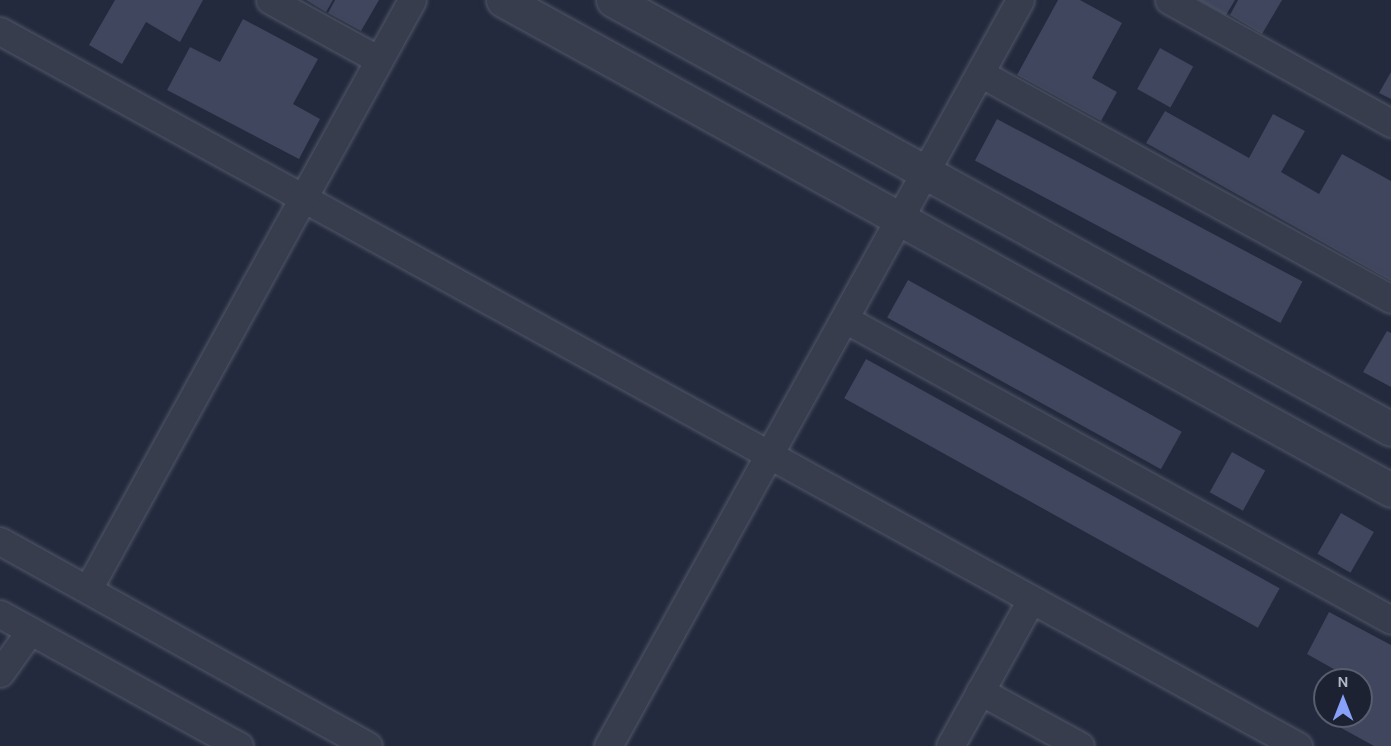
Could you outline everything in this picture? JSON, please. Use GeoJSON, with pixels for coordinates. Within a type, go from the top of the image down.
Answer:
{"type":"FeatureCollection","features":[{"type":"Feature","properties":{"kind":"street"},"geometry":{"type":"LineString","coordinates":[[270,0],[379,60]]}},
{"type":"Feature","properties":{"kind":"street"},"geometry":{"type":"LineString","coordinates":[[88,589],[412,0]]}},
{"type":"Feature","properties":{"kind":"street"},"geometry":{"type":"LineString","coordinates":[[503,0],[898,222],[1391,490]]}},
{"type":"Feature","properties":{"kind":"street"},"geometry":{"type":"LineString","coordinates":[[613,0],[1391,429]]}},
{"type":"Feature","properties":{"kind":"street"},"geometry":{"type":"LineString","coordinates":[[608,746],[1020,0]]}},
{"type":"Feature","properties":{"kind":"street"},"geometry":{"type":"LineString","coordinates":[[1169,0],[1391,123]]}},
{"type":"Feature","properties":{"kind":"street"},"geometry":{"type":"LineString","coordinates":[[0,32],[304,197],[1298,746]]}},
{"type":"Feature","properties":{"kind":"street"},"geometry":{"type":"LineString","coordinates":[[981,73],[1391,299]]}},
{"type":"Feature","properties":{"kind":"street"},"geometry":{"type":"LineString","coordinates":[[845,319],[1391,620]]}},
{"type":"Feature","properties":{"kind":"street"},"geometry":{"type":"LineString","coordinates":[[0,541],[368,746]]}},
{"type":"Feature","properties":{"kind":"street"},"geometry":{"type":"LineString","coordinates":[[950,746],[1031,600]]}},
{"type":"Feature","properties":{"kind":"street"},"geometry":{"type":"LineString","coordinates":[[0,614],[239,746]]}},
{"type":"Feature","properties":{"kind":"street"},"geometry":{"type":"LineString","coordinates":[[0,674],[30,631]]}},
{"type":"Feature","properties":{"kind":"street"},"geometry":{"type":"LineString","coordinates":[[980,691],[1080,746]]}},
{"type":"Feature","properties":{"kind":"building"},"geometry":{"type":"Polygon","coordinates":[[[115,0],[203,0],[180,42],[146,22],[122,64],[89,45],[115,0]]]}},
{"type":"Feature","properties":{"kind":"building"},"geometry":{"type":"Polygon","coordinates":[[[306,0],[333,0],[326,12],[306,0]]]}},
{"type":"Feature","properties":{"kind":"building"},"geometry":{"type":"Polygon","coordinates":[[[335,0],[379,0],[361,31],[328,13],[335,0]]]}},
{"type":"Feature","properties":{"kind":"building"},"geometry":{"type":"Polygon","coordinates":[[[1058,0],[1080,0],[1122,23],[1092,78],[1117,92],[1101,121],[1017,75],[1058,0]]]}},
{"type":"Feature","properties":{"kind":"building"},"geometry":{"type":"Polygon","coordinates":[[[1199,0],[1235,0],[1226,15],[1199,0]]]}},
{"type":"Feature","properties":{"kind":"building"},"geometry":{"type":"Polygon","coordinates":[[[1238,0],[1282,0],[1262,34],[1230,15],[1238,0]]]}},
{"type":"Feature","properties":{"kind":"building"},"geometry":{"type":"Polygon","coordinates":[[[243,19],[318,59],[293,104],[320,119],[299,159],[167,90],[190,47],[220,62],[243,19]]]}},
{"type":"Feature","properties":{"kind":"building"},"geometry":{"type":"Polygon","coordinates":[[[1160,48],[1193,66],[1170,108],[1137,89],[1160,48]]]}},
{"type":"Feature","properties":{"kind":"building"},"geometry":{"type":"Polygon","coordinates":[[[1391,72],[1391,99],[1379,93],[1391,72]]]}},
{"type":"Feature","properties":{"kind":"building"},"geometry":{"type":"Polygon","coordinates":[[[1165,111],[1249,158],[1273,114],[1305,131],[1281,172],[1319,194],[1342,154],[1391,181],[1391,281],[1146,143],[1165,111]]]}},
{"type":"Feature","properties":{"kind":"building"},"geometry":{"type":"Polygon","coordinates":[[[997,119],[1302,281],[1280,323],[975,160],[997,119]]]}},
{"type":"Feature","properties":{"kind":"building"},"geometry":{"type":"Polygon","coordinates":[[[908,280],[1182,432],[1161,469],[887,318],[908,280]]]}},
{"type":"Feature","properties":{"kind":"building"},"geometry":{"type":"Polygon","coordinates":[[[1387,331],[1391,333],[1391,387],[1363,372],[1387,331]]]}},
{"type":"Feature","properties":{"kind":"building"},"geometry":{"type":"Polygon","coordinates":[[[866,359],[1280,588],[1258,628],[844,398],[866,359]]]}},
{"type":"Feature","properties":{"kind":"building"},"geometry":{"type":"Polygon","coordinates":[[[1232,452],[1265,470],[1243,511],[1210,492],[1232,452]]]}},
{"type":"Feature","properties":{"kind":"building"},"geometry":{"type":"Polygon","coordinates":[[[1341,513],[1374,532],[1350,573],[1318,554],[1341,513]]]}},
{"type":"Feature","properties":{"kind":"building"},"geometry":{"type":"Polygon","coordinates":[[[1329,612],[1391,645],[1391,746],[1374,746],[1341,728],[1373,728],[1373,668],[1332,668],[1307,654],[1329,612]]]}}]}
